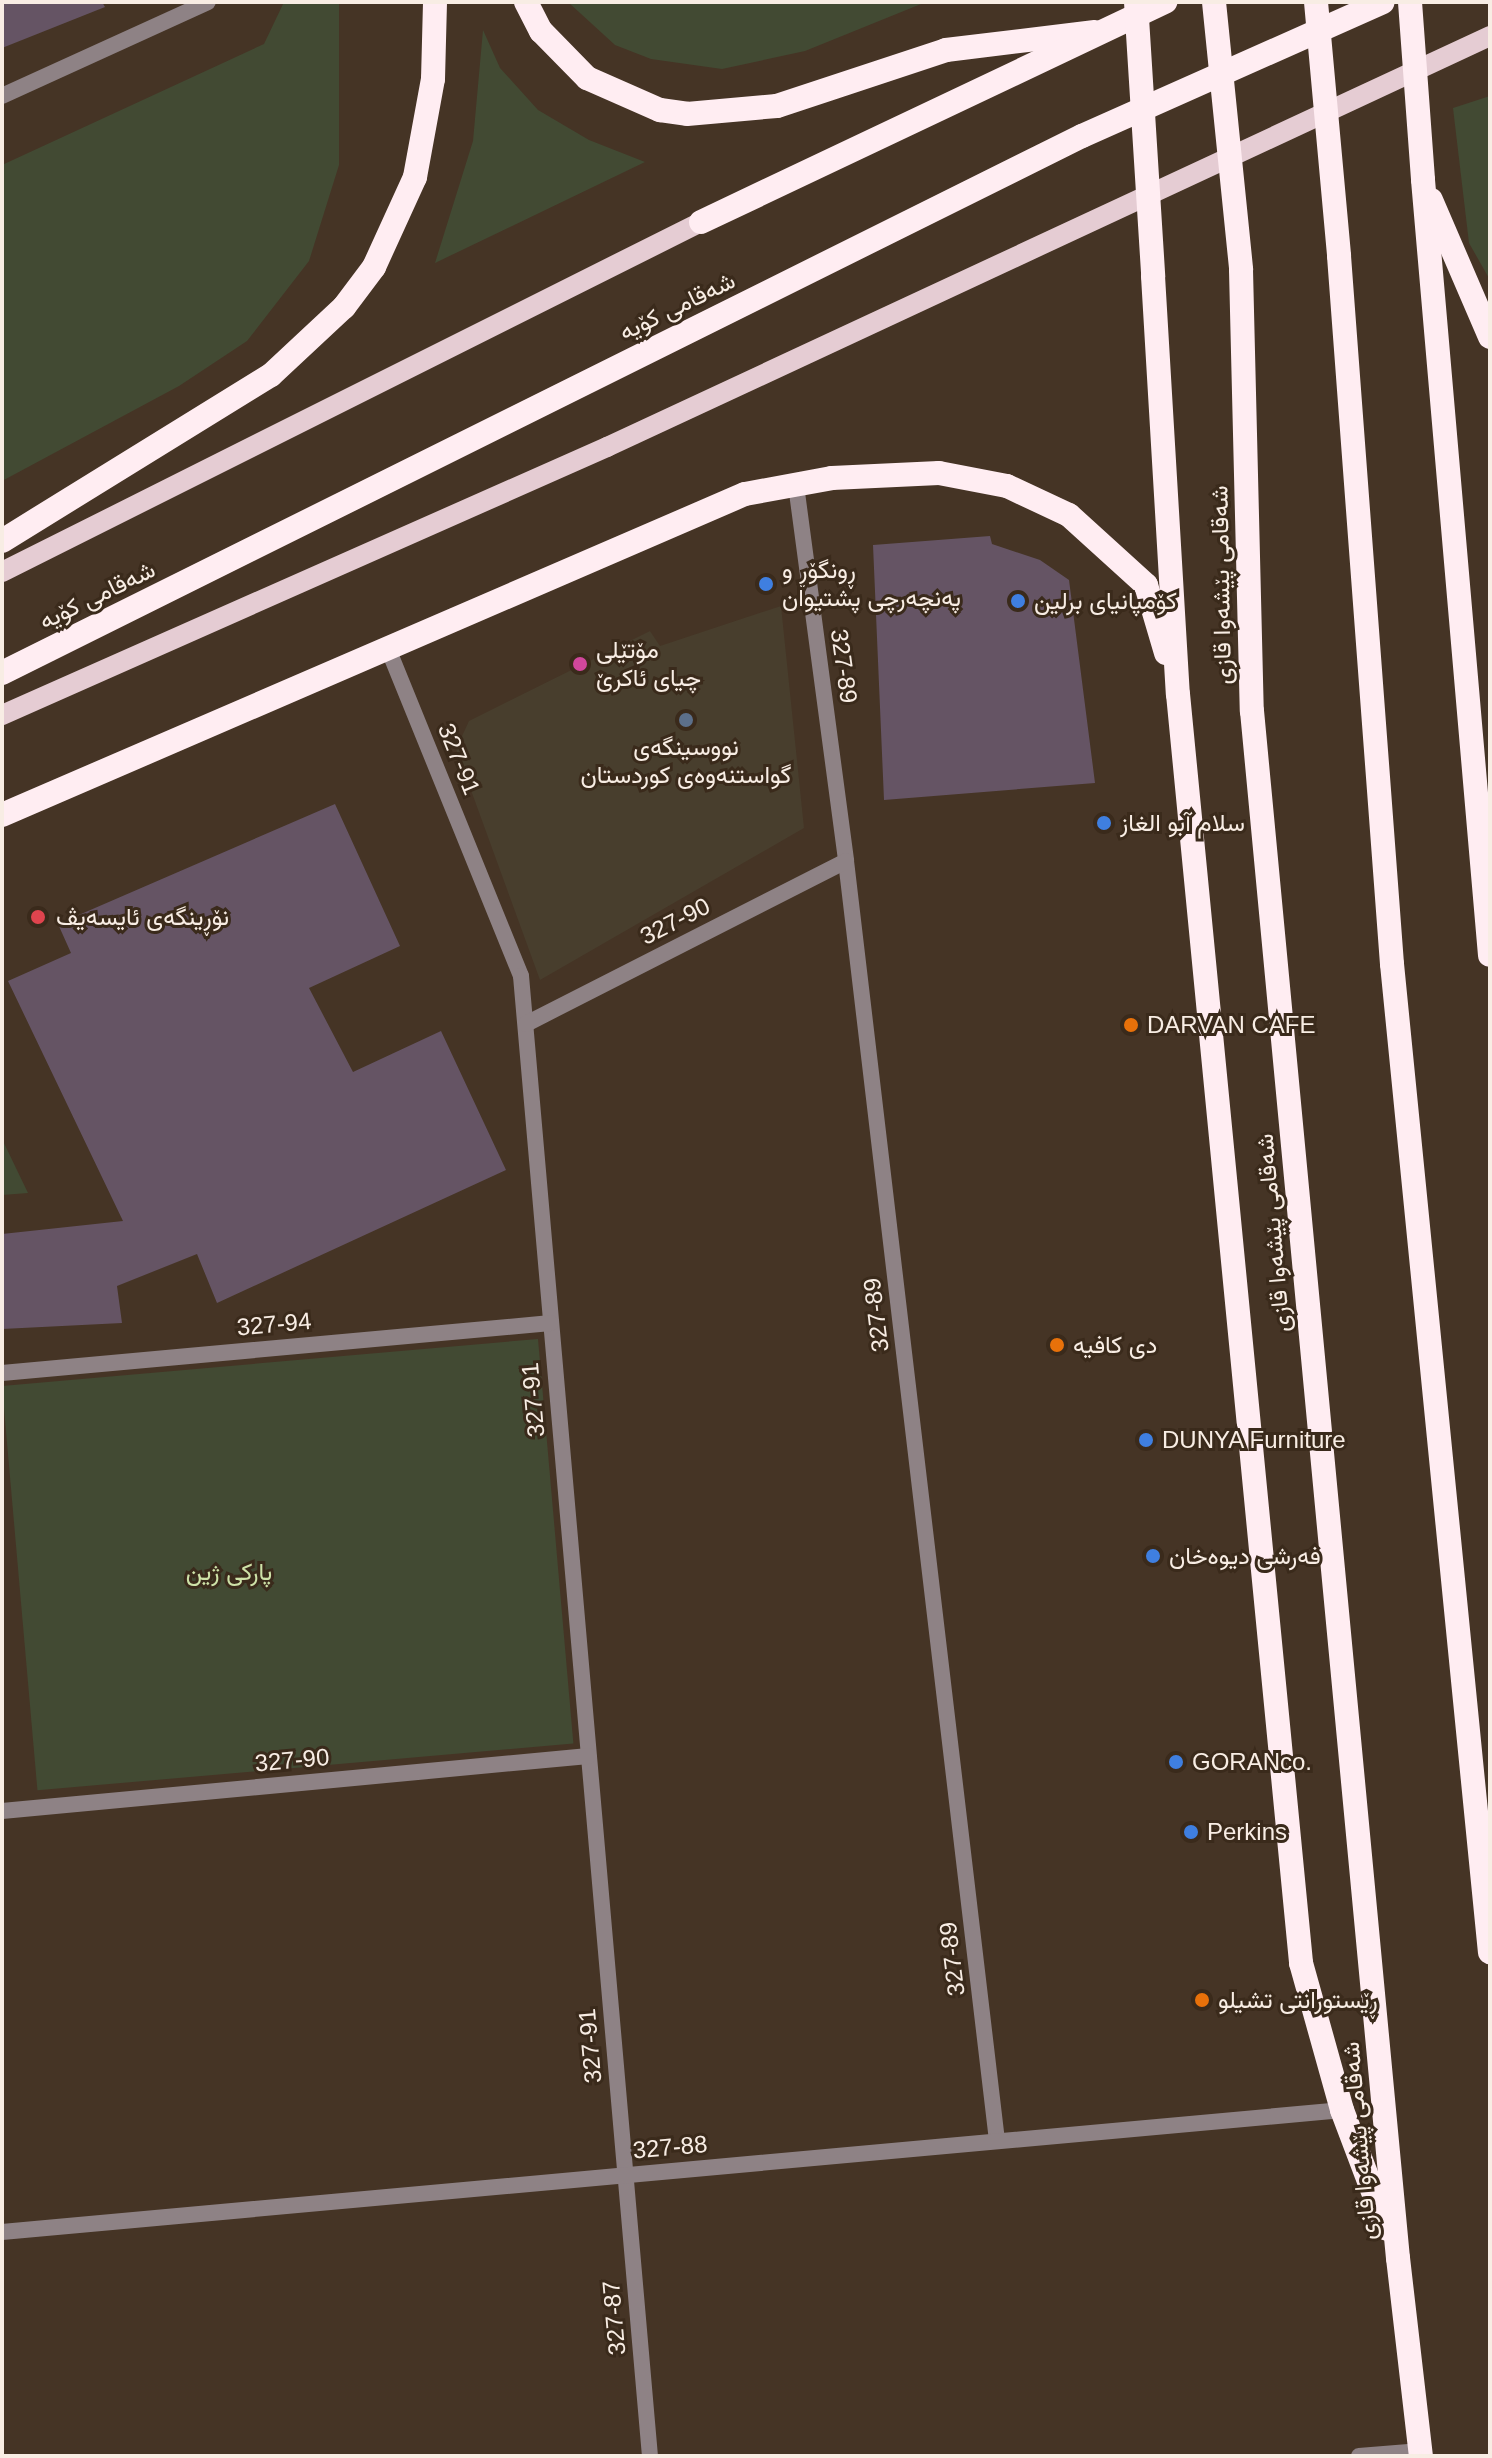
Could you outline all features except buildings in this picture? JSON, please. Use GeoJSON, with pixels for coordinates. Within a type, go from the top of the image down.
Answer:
{"type":"FeatureCollection","features":[{"type":"Feature","properties":{"kind":"highway"},"geometry":{"type":"LineString","coordinates":[[2,541],[271,375],[344,307],[374,267],[415,177],[433,79],[435,2]]}},
{"type":"Feature","properties":{"kind":"highway"},"geometry":{"type":"LineString","coordinates":[[526,2],[541,31],[587,78],[660,110],[687,114],[777,106],[973,44],[1095,32]]}},
{"type":"Feature","properties":{"kind":"highway"},"geometry":{"type":"LineString","coordinates":[[1136,2],[1178,694],[1301,1963],[1342,2110],[1398,2258]]}},
{"type":"Feature","properties":{"kind":"highway"},"geometry":{"type":"LineString","coordinates":[[701,222],[1095,32],[1165,2]]}},
{"type":"Feature","properties":{"kind":"highway","name":"شەقامی پێشەوا قازی"},"geometry":{"type":"LineString","coordinates":[[1214,2],[1241,270],[1252,711],[1398,2258],[1421,2453]]}},
{"type":"Feature","properties":{"kind":"highway"},"geometry":{"type":"LineString","coordinates":[[1316,2],[1339,256],[1392,964],[1490,1952]]}},
{"type":"Feature","properties":{"kind":"highway","name":"شەقامی کۆیە"},"geometry":{"type":"LineString","coordinates":[[2,673],[1082,136],[1383,2]]}},
{"type":"Feature","properties":{"kind":"highway"},"geometry":{"type":"LineString","coordinates":[[1410,2],[1490,955]]}},
{"type":"Feature","properties":{"kind":"highway"},"geometry":{"type":"LineString","coordinates":[[1423,180],[1490,337]]}},
{"type":"Feature","properties":{"kind":"highway"},"geometry":{"type":"LineString","coordinates":[[2,815],[387,646],[745,494],[832,478],[939,473],[1007,486],[1069,515],[1146,585],[1178,694]]}},
{"type":"Feature","properties":{"kind":"main road"},"geometry":{"type":"LineString","coordinates":[[2,715],[607,447],[1490,36]]}},
{"type":"Feature","properties":{"kind":"main road"},"geometry":{"type":"LineString","coordinates":[[2,572],[701,222]]}},
{"type":"Feature","properties":{"kind":"street"},"geometry":{"type":"LineString","coordinates":[[2,96],[208,2]]}},
{"type":"Feature","properties":{"kind":"street","name":"327-89"},"geometry":{"type":"LineString","coordinates":[[796,485],[846,861],[997,2141]]}},
{"type":"Feature","properties":{"kind":"street","name":"327-91"},"geometry":{"type":"LineString","coordinates":[[387,646],[521,976],[626,2175]]}},
{"type":"Feature","properties":{"kind":"street","name":"327-90"},"geometry":{"type":"LineString","coordinates":[[526,1024],[846,861]]}},
{"type":"Feature","properties":{"kind":"street","name":"327-94"},"geometry":{"type":"LineString","coordinates":[[2,1373],[551,1323]]}},
{"type":"Feature","properties":{"kind":"street","name":"327-90"},"geometry":{"type":"LineString","coordinates":[[2,1811],[588,1756]]}},
{"type":"Feature","properties":{"kind":"street","name":"327-88"},"geometry":{"type":"LineString","coordinates":[[2,2232],[1342,2110]]}},
{"type":"Feature","properties":{"kind":"street","name":"327-87"},"geometry":{"type":"LineString","coordinates":[[626,2175],[650,2456]]}},
{"type":"Feature","properties":{"kind":"street"},"geometry":{"type":"LineString","coordinates":[[1359,2456],[1421,2453]]}},
{"type":"Feature","properties":{"kind":"shaded area"},"geometry":{"type":"Polygon","coordinates":[[[781,606],[804,828],[540,980],[456,749],[469,721],[650,631],[660,646],[781,606]]]}},
{"type":"Feature","properties":{"kind":"green space"},"geometry":{"type":"Polygon","coordinates":[[[284,2],[339,2],[339,165],[309,261],[247,341],[179,386],[2,481],[2,165],[264,44],[284,2]]]}},
{"type":"Feature","properties":{"kind":"green space"},"geometry":{"type":"Polygon","coordinates":[[[568,2],[926,2],[805,51],[722,69],[651,59],[615,45],[568,2]]]}},
{"type":"Feature","properties":{"kind":"green space"},"geometry":{"type":"Polygon","coordinates":[[[483,30],[500,68],[538,110],[589,140],[645,162],[435,263],[473,141],[483,30]]]}},
{"type":"Feature","properties":{"kind":"green space"},"geometry":{"type":"Polygon","coordinates":[[[1490,96],[1490,280],[1469,243],[1453,108],[1490,96]]]}},
{"type":"Feature","properties":{"kind":"green space"},"geometry":{"type":"Polygon","coordinates":[[[2,1139],[28,1193],[2,1195],[2,1139]]]}},
{"type":"Feature","properties":{"kind":"green space","name":"پارکی ژین"},"geometry":{"type":"Polygon","coordinates":[[[538,1339],[573,1743],[37,1790],[2,1386],[538,1339]]]}},
{"type":"Feature","properties":{"kind":"place","name":"ڕونگۆڕ و پەنچەرچی پشتیوان"},"geometry":{"type":"Point","coordinates":[766,584]}},
{"type":"Feature","properties":{"kind":"place","name":"کۆمپانیای برلین"},"geometry":{"type":"Point","coordinates":[1018,601]}},
{"type":"Feature","properties":{"kind":"place","name":"مۆتێلی چیای ئاکرێ"},"geometry":{"type":"Point","coordinates":[580,664]}},
{"type":"Feature","properties":{"kind":"place","name":"نووسینگەی گواستنەوەی کوردستان"},"geometry":{"type":"Point","coordinates":[686,720]}},
{"type":"Feature","properties":{"kind":"place","name":"سلام آبو الغاز"},"geometry":{"type":"Point","coordinates":[1104,823]}},
{"type":"Feature","properties":{"kind":"place","name":"نۆڕینگەی ئایسەیڤ"},"geometry":{"type":"Point","coordinates":[38,917]}},
{"type":"Feature","properties":{"kind":"place","name":"DARVAN CAFE"},"geometry":{"type":"Point","coordinates":[1131,1025]}},
{"type":"Feature","properties":{"kind":"place","name":"دى كافيه"},"geometry":{"type":"Point","coordinates":[1057,1345]}},
{"type":"Feature","properties":{"kind":"place","name":"DUNYA Furniture"},"geometry":{"type":"Point","coordinates":[1146,1440]}},
{"type":"Feature","properties":{"kind":"place","name":"فەرشی دیوەخان"},"geometry":{"type":"Point","coordinates":[1153,1556]}},
{"type":"Feature","properties":{"kind":"place","name":"GORANco."},"geometry":{"type":"Point","coordinates":[1176,1762]}},
{"type":"Feature","properties":{"kind":"place","name":"Perkins"},"geometry":{"type":"Point","coordinates":[1191,1832]}},
{"type":"Feature","properties":{"kind":"place","name":"ڕێستورانتی تشیلو"},"geometry":{"type":"Point","coordinates":[1202,2000]}}]}
